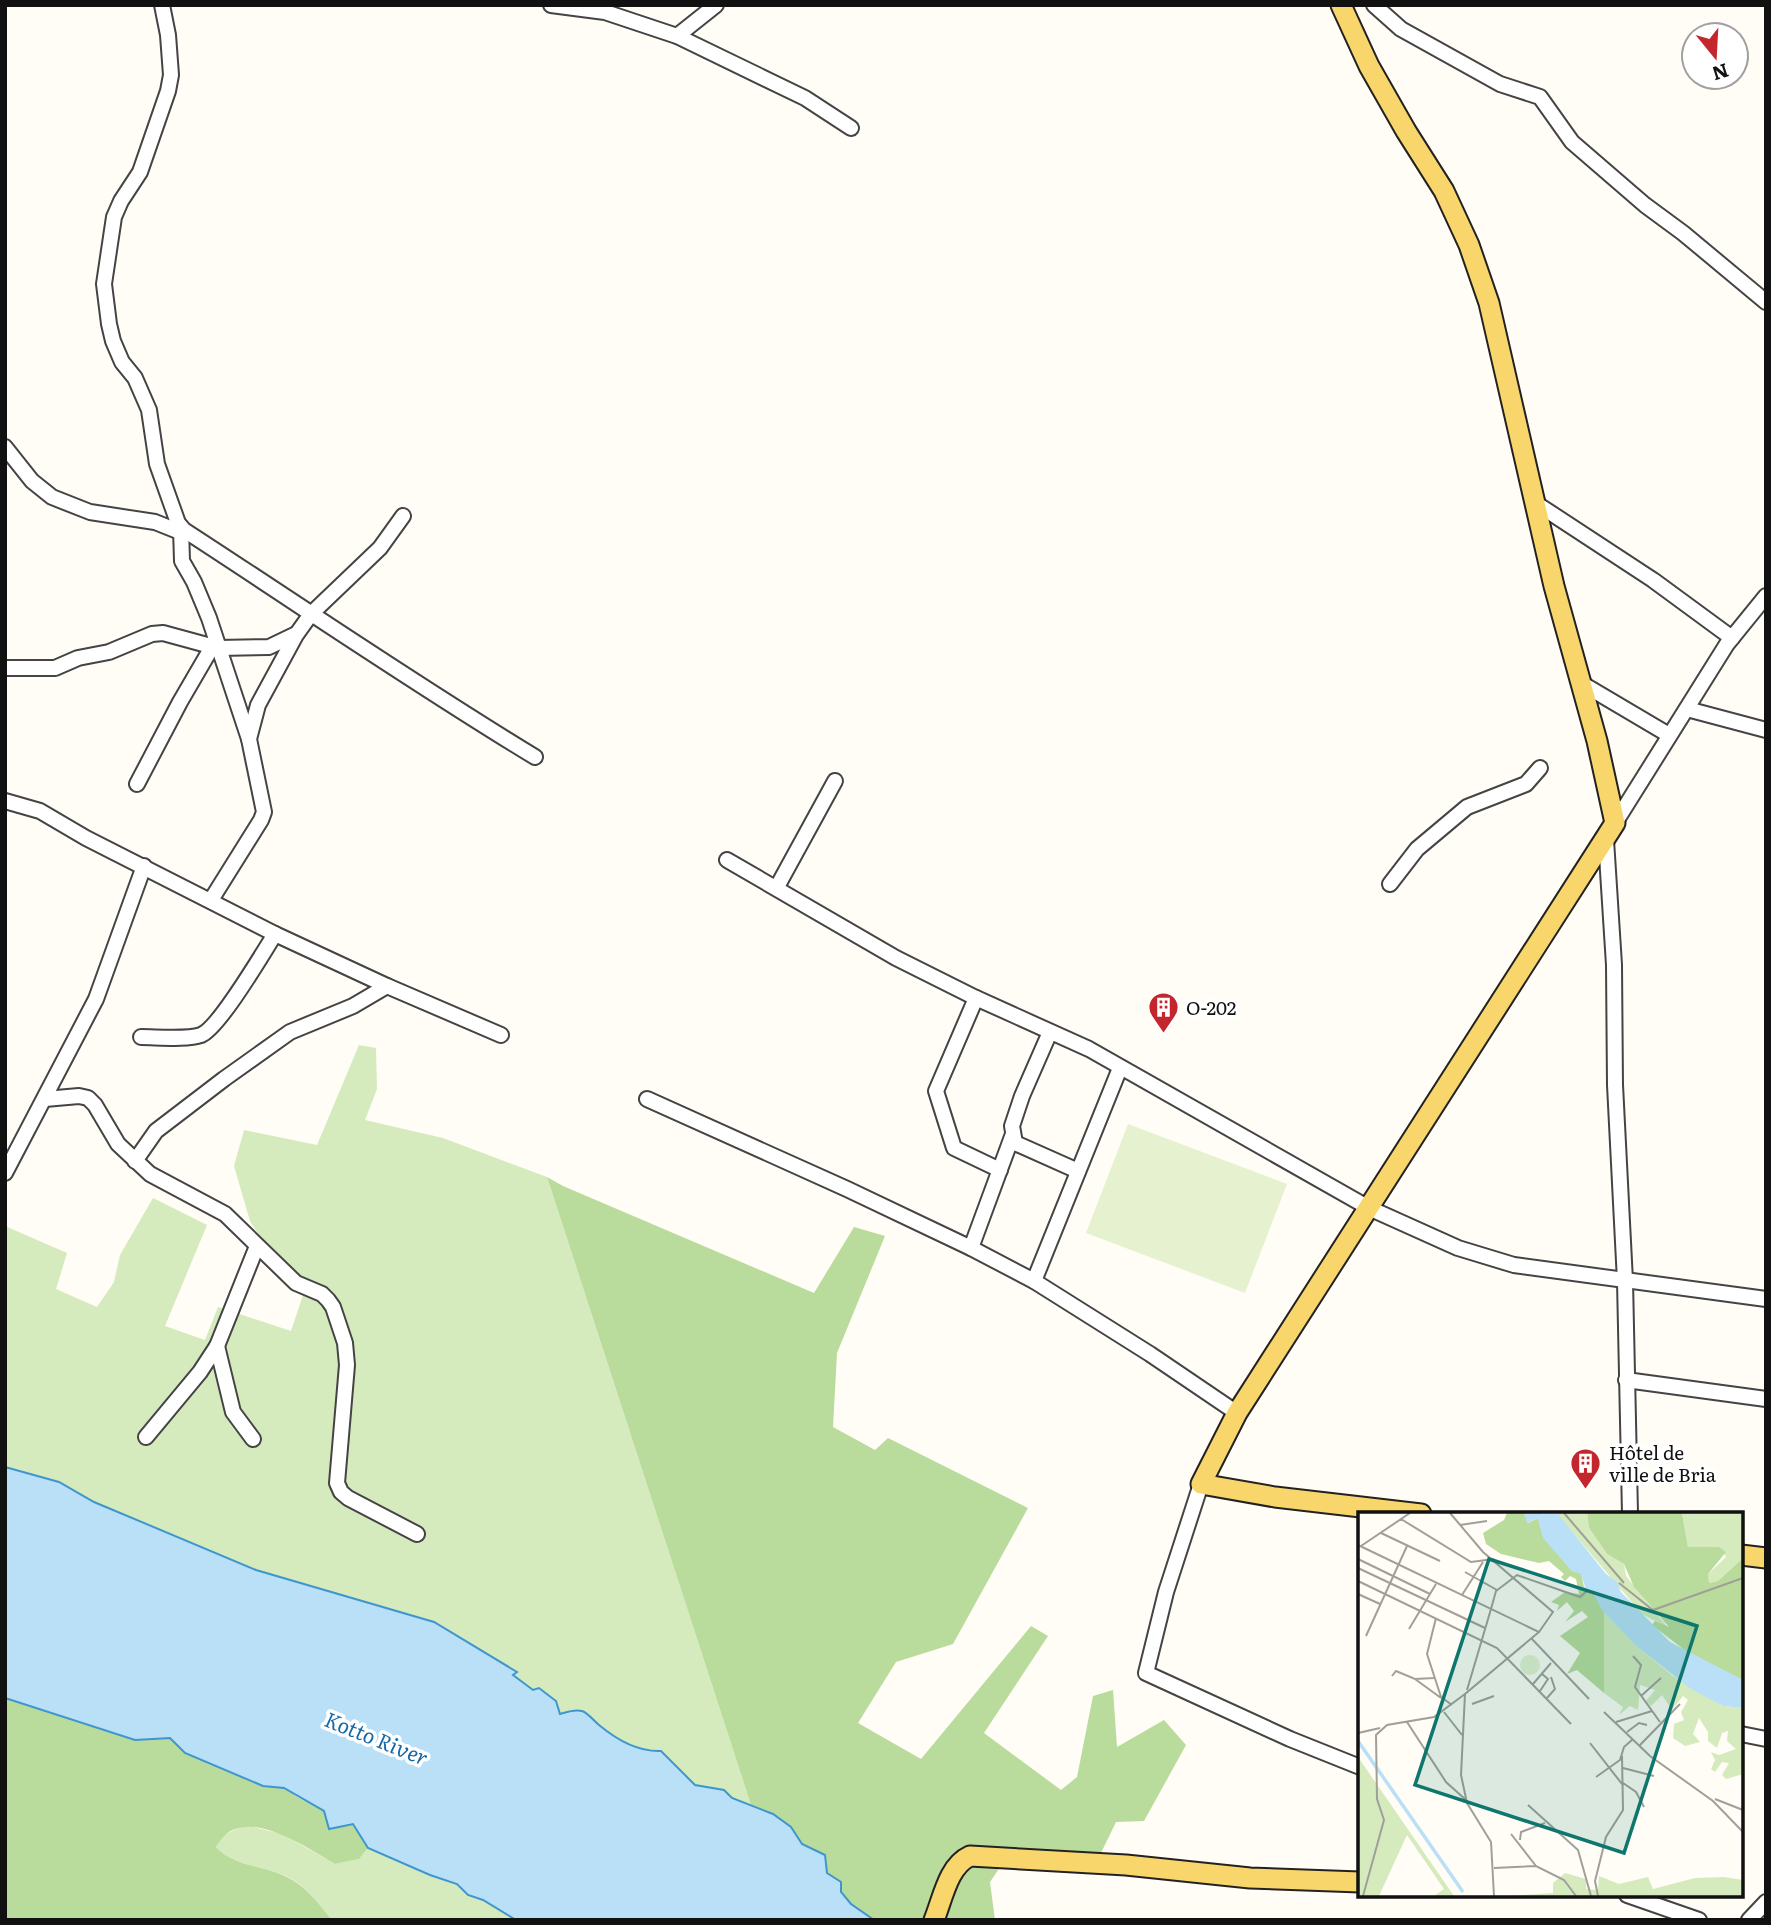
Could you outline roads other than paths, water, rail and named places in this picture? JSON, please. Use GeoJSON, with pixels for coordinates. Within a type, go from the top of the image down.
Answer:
{"type":"FeatureCollection","features":[{"type":"Feature","properties":{"kind":"main road"},"geometry":{"type":"LineString","coordinates":[[1342,6],[1369,65],[1444,191],[1469,245],[1491,310],[1554,586],[1597,741],[1610,832],[1237,1413],[1201,1484],[1275,1497],[1404,1512]]}},
{"type":"Feature","properties":{"kind":"main road"},"geometry":{"type":"LineString","coordinates":[[1743,1555],[1766,1558]]}},
{"type":"Feature","properties":{"kind":"main road"},"geometry":{"type":"LineString","coordinates":[[934,1920],[954,1867],[970,1857],[1126,1866],[1250,1878],[1358,1882]]}},
{"type":"Feature","properties":{"kind":"street"},"geometry":{"type":"LineString","coordinates":[[162,5],[168,35],[171,75],[168,90],[140,172],[114,216],[104,284],[113,341],[146,404],[158,464],[180,530],[182,561],[194,582],[249,739],[264,812],[211,900]]}},
{"type":"Feature","properties":{"kind":"street"},"geometry":{"type":"LineString","coordinates":[[551,5],[605,12],[677,36],[805,98],[851,128]]}},
{"type":"Feature","properties":{"kind":"street"},"geometry":{"type":"LineString","coordinates":[[677,36],[716,5]]}},
{"type":"Feature","properties":{"kind":"street"},"geometry":{"type":"LineString","coordinates":[[1374,5],[1401,29],[1490,79],[1543,99],[1572,142],[1635,197],[1766,302]]}},
{"type":"Feature","properties":{"kind":"street"},"geometry":{"type":"LineString","coordinates":[[5,447],[33,481],[52,497],[90,512],[155,522],[180,530],[536,757]]}},
{"type":"Feature","properties":{"kind":"street"},"geometry":{"type":"LineString","coordinates":[[1537,504],[1653,580],[1732,638]]}},
{"type":"Feature","properties":{"kind":"street"},"geometry":{"type":"LineString","coordinates":[[249,739],[258,705],[296,635],[311,614],[380,548],[403,516]]}},
{"type":"Feature","properties":{"kind":"street"},"geometry":{"type":"LineString","coordinates":[[1630,1512],[1625,1280],[1615,1085],[1610,832],[1732,638],[1766,596]]}},
{"type":"Feature","properties":{"kind":"street"},"geometry":{"type":"LineString","coordinates":[[5,668],[55,668],[78,658],[108,652],[152,634],[163,633],[215,647],[269,647],[296,635]]}},
{"type":"Feature","properties":{"kind":"street"},"geometry":{"type":"LineString","coordinates":[[137,784],[180,702],[215,647]]}},
{"type":"Feature","properties":{"kind":"street"},"geometry":{"type":"LineString","coordinates":[[1581,683],[1670,735]]}},
{"type":"Feature","properties":{"kind":"street"},"geometry":{"type":"LineString","coordinates":[[1687,709],[1766,730]]}},
{"type":"Feature","properties":{"kind":"street"},"geometry":{"type":"LineString","coordinates":[[1390,884],[1417,849],[1467,807],[1526,783],[1540,768]]}},
{"type":"Feature","properties":{"kind":"street"},"geometry":{"type":"LineString","coordinates":[[778,887],[835,780]]}},
{"type":"Feature","properties":{"kind":"street"},"geometry":{"type":"LineString","coordinates":[[5,801],[40,811],[86,838],[275,933],[387,986],[501,1035]]}},
{"type":"Feature","properties":{"kind":"street"},"geometry":{"type":"LineString","coordinates":[[727,860],[778,887],[896,958],[1089,1049],[1369,1208],[1481,1256],[1525,1267],[1766,1299]]}},
{"type":"Feature","properties":{"kind":"street"},"geometry":{"type":"LineString","coordinates":[[5,1173],[96,999],[144,866]]}},
{"type":"Feature","properties":{"kind":"street"},"geometry":{"type":"LineString","coordinates":[[141,1037],[198,1036],[208,1032],[245,983],[275,933]]}},
{"type":"Feature","properties":{"kind":"street"},"geometry":{"type":"LineString","coordinates":[[135,1161],[156,1131],[279,1040],[298,1028],[352,1006],[387,986]]}},
{"type":"Feature","properties":{"kind":"street"},"geometry":{"type":"LineString","coordinates":[[976,998],[936,1091],[954,1148],[1000,1170]]}},
{"type":"Feature","properties":{"kind":"street"},"geometry":{"type":"LineString","coordinates":[[1050,1032],[1022,1096],[1012,1126],[1013,1134],[1015,1143],[1078,1171]]}},
{"type":"Feature","properties":{"kind":"street"},"geometry":{"type":"LineString","coordinates":[[1034,1281],[1120,1068]]}},
{"type":"Feature","properties":{"kind":"street"},"geometry":{"type":"LineString","coordinates":[[45,1100],[79,1096],[88,1098],[118,1144],[156,1179],[225,1214],[296,1283],[322,1294],[333,1307],[345,1343],[346,1365],[337,1483],[341,1492],[417,1534]]}},
{"type":"Feature","properties":{"kind":"street"},"geometry":{"type":"LineString","coordinates":[[648,1100],[795,1165],[971,1248],[1034,1281],[1237,1413]]}},
{"type":"Feature","properties":{"kind":"street"},"geometry":{"type":"LineString","coordinates":[[971,1248],[1013,1134]]}},
{"type":"Feature","properties":{"kind":"street"},"geometry":{"type":"LineString","coordinates":[[146,1437],[201,1372],[217,1346],[257,1246]]}},
{"type":"Feature","properties":{"kind":"street"},"geometry":{"type":"LineString","coordinates":[[217,1346],[233,1412],[253,1439]]}},
{"type":"Feature","properties":{"kind":"street"},"geometry":{"type":"LineString","coordinates":[[1626,1380],[1766,1399]]}},
{"type":"Feature","properties":{"kind":"street"},"geometry":{"type":"LineString","coordinates":[[1201,1484],[1166,1592],[1146,1673],[1290,1739],[1358,1766]]}},
{"type":"Feature","properties":{"kind":"street"},"geometry":{"type":"LineString","coordinates":[[1743,1734],[1766,1739]]}},
{"type":"Feature","properties":{"kind":"street"},"geometry":{"type":"LineString","coordinates":[[1633,1897],[1699,1920]]}},
{"type":"Feature","properties":{"kind":"street"},"geometry":{"type":"LineString","coordinates":[[1749,1920],[1766,1902]]}},
{"type":"Feature","properties":{"kind":"water","name":"Kotto River"},"geometry":{"type":"Polygon","coordinates":[[[5,1467],[59,1482],[94,1502],[256,1570],[434,1622],[517,1672],[513,1675],[533,1690],[539,1688],[556,1701],[560,1714],[579,1710],[584,1712],[620,1740],[644,1749],[661,1751],[695,1785],[724,1790],[732,1798],[773,1814],[791,1827],[802,1844],[825,1855],[827,1873],[841,1882],[841,1892],[851,1904],[874,1920],[516,1920],[483,1900],[468,1895],[457,1884],[368,1848],[353,1824],[329,1829],[324,1811],[284,1788],[263,1786],[185,1753],[170,1738],[135,1740],[5,1698],[5,1467]]]}},
{"type":"Feature","properties":{"kind":"place","name":"O-202"},"geometry":{"type":"Point","coordinates":[1163,1034]}},
{"type":"Feature","properties":{"kind":"place","name":"Hôtel de ville de Bria"},"geometry":{"type":"Point","coordinates":[1586,1490]}}]}
